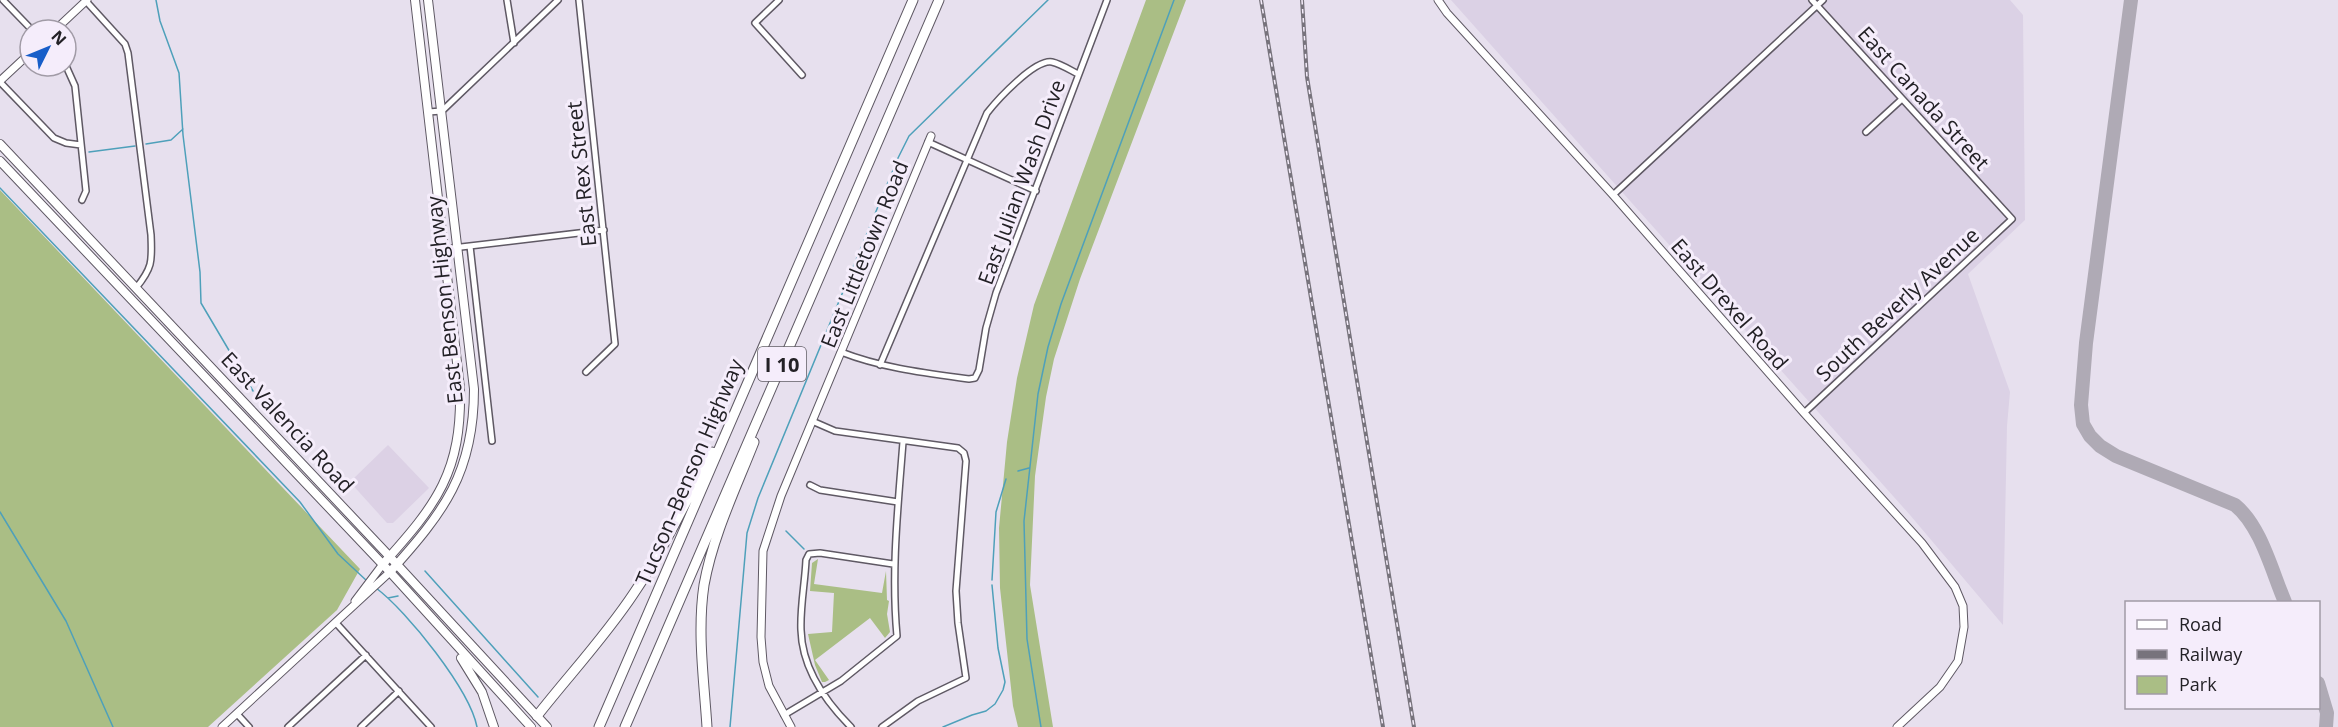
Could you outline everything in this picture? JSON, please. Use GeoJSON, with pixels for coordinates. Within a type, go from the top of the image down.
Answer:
{"type":"FeatureCollection","features":[{"type":"Feature","properties":{"kind":"highway","name":"Tucson–Benson Highway"},"geometry":{"type":"LineString","coordinates":[[599,727],[913,0]]}},
{"type":"Feature","properties":{"kind":"highway","name":"Tucson–Benson Highway"},"geometry":{"type":"LineString","coordinates":[[625,727],[939,0]]}},
{"type":"Feature","properties":{"kind":"highway"},"geometry":{"type":"LineString","coordinates":[[707,727],[700,628],[708,568],[722,523],[824,265]]}},
{"type":"Feature","properties":{"kind":"highway"},"geometry":{"type":"LineString","coordinates":[[537,716],[638,588],[662,547],[746,386]]}},
{"type":"Feature","properties":{"kind":"main road","name":"East Benson Highway"},"geometry":{"type":"LineString","coordinates":[[383,564],[437,496],[448,474],[457,447],[461,421],[460,388],[415,0]]}},
{"type":"Feature","properties":{"kind":"main road","name":"East Benson Highway"},"geometry":{"type":"LineString","coordinates":[[390,572],[447,500],[465,463],[474,416],[474,389],[428,0]]}},
{"type":"Feature","properties":{"kind":"main road","name":"East Valencia Road"},"geometry":{"type":"LineString","coordinates":[[0,144],[390,557],[547,727]]}},
{"type":"Feature","properties":{"kind":"main road","name":"East Valencia Road"},"geometry":{"type":"LineString","coordinates":[[0,161],[383,564],[530,726]]}},
{"type":"Feature","properties":{"kind":"main road"},"geometry":{"type":"LineString","coordinates":[[438,626],[473,675],[490,710],[494,727]]}},
{"type":"Feature","properties":{"kind":"main road"},"geometry":{"type":"LineString","coordinates":[[530,726],[537,716]]}},
{"type":"Feature","properties":{"kind":"street"},"geometry":{"type":"LineString","coordinates":[[3,0],[20,18]]}},
{"type":"Feature","properties":{"kind":"street"},"geometry":{"type":"LineString","coordinates":[[67,18],[86,0],[125,44],[128,53],[151,232],[152,256],[149,272],[136,288]]}},
{"type":"Feature","properties":{"kind":"street"},"geometry":{"type":"LineString","coordinates":[[507,0],[514,43]]}},
{"type":"Feature","properties":{"kind":"street"},"geometry":{"type":"LineString","coordinates":[[428,112],[442,111],[558,0]]}},
{"type":"Feature","properties":{"kind":"street","name":"East Rex Street"},"geometry":{"type":"LineString","coordinates":[[579,0],[615,344],[586,372]]}},
{"type":"Feature","properties":{"kind":"street"},"geometry":{"type":"LineString","coordinates":[[779,0],[755,23],[802,75]]}},
{"type":"Feature","properties":{"kind":"street","name":"East Julian Wash Drive"},"geometry":{"type":"LineString","coordinates":[[880,365],[969,380],[975,378],[979,370],[986,328],[996,293],[1107,0]]}},
{"type":"Feature","properties":{"kind":"street","name":"East Drexel Road"},"geometry":{"type":"LineString","coordinates":[[1438,0],[1447,13],[1613,195],[1804,413],[1922,543],[1948,576],[1963,606],[1964,627],[1958,661],[1951,673],[1897,727]]}},
{"type":"Feature","properties":{"kind":"street","name":"East Canada Street"},"geometry":{"type":"LineString","coordinates":[[1812,0],[2012,219]]}},
{"type":"Feature","properties":{"kind":"street"},"geometry":{"type":"LineString","coordinates":[[1613,195],[1823,0]]}},
{"type":"Feature","properties":{"kind":"street"},"geometry":{"type":"LineString","coordinates":[[841,352],[880,365],[987,113],[1001,97],[1041,63],[1052,62],[1078,74]]}},
{"type":"Feature","properties":{"kind":"street"},"geometry":{"type":"LineString","coordinates":[[18,65],[0,82],[54,138],[66,143],[81,145]]}},
{"type":"Feature","properties":{"kind":"street"},"geometry":{"type":"LineString","coordinates":[[71,78],[75,86],[86,191],[82,200]]}},
{"type":"Feature","properties":{"kind":"street"},"geometry":{"type":"LineString","coordinates":[[1866,132],[1902,99]]}},
{"type":"Feature","properties":{"kind":"street"},"geometry":{"type":"LineString","coordinates":[[929,139],[966,159],[1036,191]]}},
{"type":"Feature","properties":{"kind":"street","name":"East Littletown Road"},"geometry":{"type":"LineString","coordinates":[[791,727],[770,686],[763,662],[760,614],[764,551],[781,496],[929,139]]}},
{"type":"Feature","properties":{"kind":"street","name":"South Beverly Avenue"},"geometry":{"type":"LineString","coordinates":[[1804,413],[2012,219]]}},
{"type":"Feature","properties":{"kind":"street"},"geometry":{"type":"LineString","coordinates":[[444,249],[604,230]]}},
{"type":"Feature","properties":{"kind":"street"},"geometry":{"type":"LineString","coordinates":[[143,232],[151,232]]}},
{"type":"Feature","properties":{"kind":"street","name":"East Benson Highway"},"geometry":{"type":"LineString","coordinates":[[470,246],[492,441]]}},
{"type":"Feature","properties":{"kind":"street"},"geometry":{"type":"LineString","coordinates":[[812,421],[835,431],[958,448],[964,453],[966,461],[956,591],[966,678],[918,701],[882,727]]}},
{"type":"Feature","properties":{"kind":"street"},"geometry":{"type":"LineString","coordinates":[[784,715],[841,681],[897,636],[893,564],[903,441]]}},
{"type":"Feature","properties":{"kind":"street"},"geometry":{"type":"LineString","coordinates":[[810,485],[820,490],[898,502]]}},
{"type":"Feature","properties":{"kind":"street"},"geometry":{"type":"LineString","coordinates":[[851,727],[833,709],[821,692],[806,658],[801,630],[806,560],[809,554],[820,553],[893,564]]}},
{"type":"Feature","properties":{"kind":"street"},"geometry":{"type":"LineString","coordinates":[[222,727],[346,613],[375,581],[383,564]]}},
{"type":"Feature","properties":{"kind":"street"},"geometry":{"type":"LineString","coordinates":[[375,581],[390,572]]}},
{"type":"Feature","properties":{"kind":"street"},"geometry":{"type":"LineString","coordinates":[[336,623],[431,727]]}},
{"type":"Feature","properties":{"kind":"street"},"geometry":{"type":"LineString","coordinates":[[292,726],[366,655]]}},
{"type":"Feature","properties":{"kind":"street"},"geometry":{"type":"LineString","coordinates":[[362,727],[399,692]]}},
{"type":"Feature","properties":{"kind":"street"},"geometry":{"type":"LineString","coordinates":[[237,714],[249,727]]}},
{"type":"Feature","properties":{"kind":"shaded area"},"geometry":{"type":"Polygon","coordinates":[[[1451,0],[2010,0],[2023,15],[2025,220],[1968,274],[2010,392],[2007,426],[2003,625],[1910,515],[1451,0]]]}},
{"type":"Feature","properties":{"kind":"shaded area"},"geometry":{"type":"Polygon","coordinates":[[[388,445],[429,488],[393,523],[387,523],[350,482],[388,445]]]}},
{"type":"Feature","properties":{"kind":"green space"},"geometry":{"type":"Polygon","coordinates":[[[1146,0],[1186,0],[1080,279],[1054,359],[1046,397],[1035,476],[1030,585],[1053,727],[1018,727],[1013,706],[1000,588],[999,528],[1007,442],[1017,378],[1034,305],[1146,0]]]}},
{"type":"Feature","properties":{"kind":"green space"},"geometry":{"type":"Polygon","coordinates":[[[0,190],[360,569],[337,610],[208,727],[0,727],[0,190]]]}},
{"type":"Feature","properties":{"kind":"green space"},"geometry":{"type":"Polygon","coordinates":[[[818,559],[814,584],[882,593],[886,571],[887,600],[889,601],[887,614],[890,632],[885,638],[870,618],[815,660],[829,680],[825,682],[822,682],[815,665],[808,634],[832,632],[834,593],[810,591],[812,563],[818,559]]]}},
{"type":"Feature","properties":{"kind":"waterway"},"geometry":{"type":"LineString","coordinates":[[156,0],[160,21],[179,73],[183,135],[200,272],[201,303],[253,391]]}},
{"type":"Feature","properties":{"kind":"waterway"},"geometry":{"type":"LineString","coordinates":[[730,727],[747,533],[758,498],[898,158],[909,136],[1048,0]]}},
{"type":"Feature","properties":{"kind":"waterway"},"geometry":{"type":"LineString","coordinates":[[1041,727],[1027,639],[1024,521],[1038,394],[1048,347],[1061,304],[1174,0]]}},
{"type":"Feature","properties":{"kind":"waterway"},"geometry":{"type":"LineString","coordinates":[[146,144],[171,140],[183,129]]}},
{"type":"Feature","properties":{"kind":"waterway"},"geometry":{"type":"LineString","coordinates":[[89,152],[135,146]]}},
{"type":"Feature","properties":{"kind":"waterway"},"geometry":{"type":"LineString","coordinates":[[0,188],[300,502],[338,554],[367,581]]}},
{"type":"Feature","properties":{"kind":"waterway"},"geometry":{"type":"LineString","coordinates":[[1018,471],[1029,468]]}},
{"type":"Feature","properties":{"kind":"waterway"},"geometry":{"type":"LineString","coordinates":[[992,580],[996,512],[1006,479]]}},
{"type":"Feature","properties":{"kind":"waterway"},"geometry":{"type":"LineString","coordinates":[[0,512],[66,621],[113,727]]}},
{"type":"Feature","properties":{"kind":"waterway"},"geometry":{"type":"LineString","coordinates":[[786,531],[804,549]]}},
{"type":"Feature","properties":{"kind":"waterway"},"geometry":{"type":"LineString","coordinates":[[425,571],[538,697]]}},
{"type":"Feature","properties":{"kind":"waterway"},"geometry":{"type":"LineString","coordinates":[[943,727],[986,711],[995,704],[1003,690],[1005,682],[998,648],[992,585]]}},
{"type":"Feature","properties":{"kind":"waterway"},"geometry":{"type":"LineString","coordinates":[[376,588],[404,614],[436,652],[463,693],[477,727]]}},
{"type":"Feature","properties":{"kind":"waterway"},"geometry":{"type":"LineString","coordinates":[[388,598],[398,596]]}},
{"type":"Feature","properties":{"kind":"taxiway"},"geometry":{"type":"LineString","coordinates":[[2131,0],[2086,343],[2081,405],[2083,424],[2100,446],[2116,456],[2235,505],[2259,537],[2285,601]]}},
{"type":"Feature","properties":{"kind":"taxiway"},"geometry":{"type":"LineString","coordinates":[[2320,690],[2327,713],[2326,727]]}},
{"type":"Feature","properties":{"kind":"railway"},"geometry":{"type":"LineString","coordinates":[[1261,0],[1383,727]]}},
{"type":"Feature","properties":{"kind":"railway"},"geometry":{"type":"LineString","coordinates":[[1302,0],[1307,77],[1414,727]]}}]}
